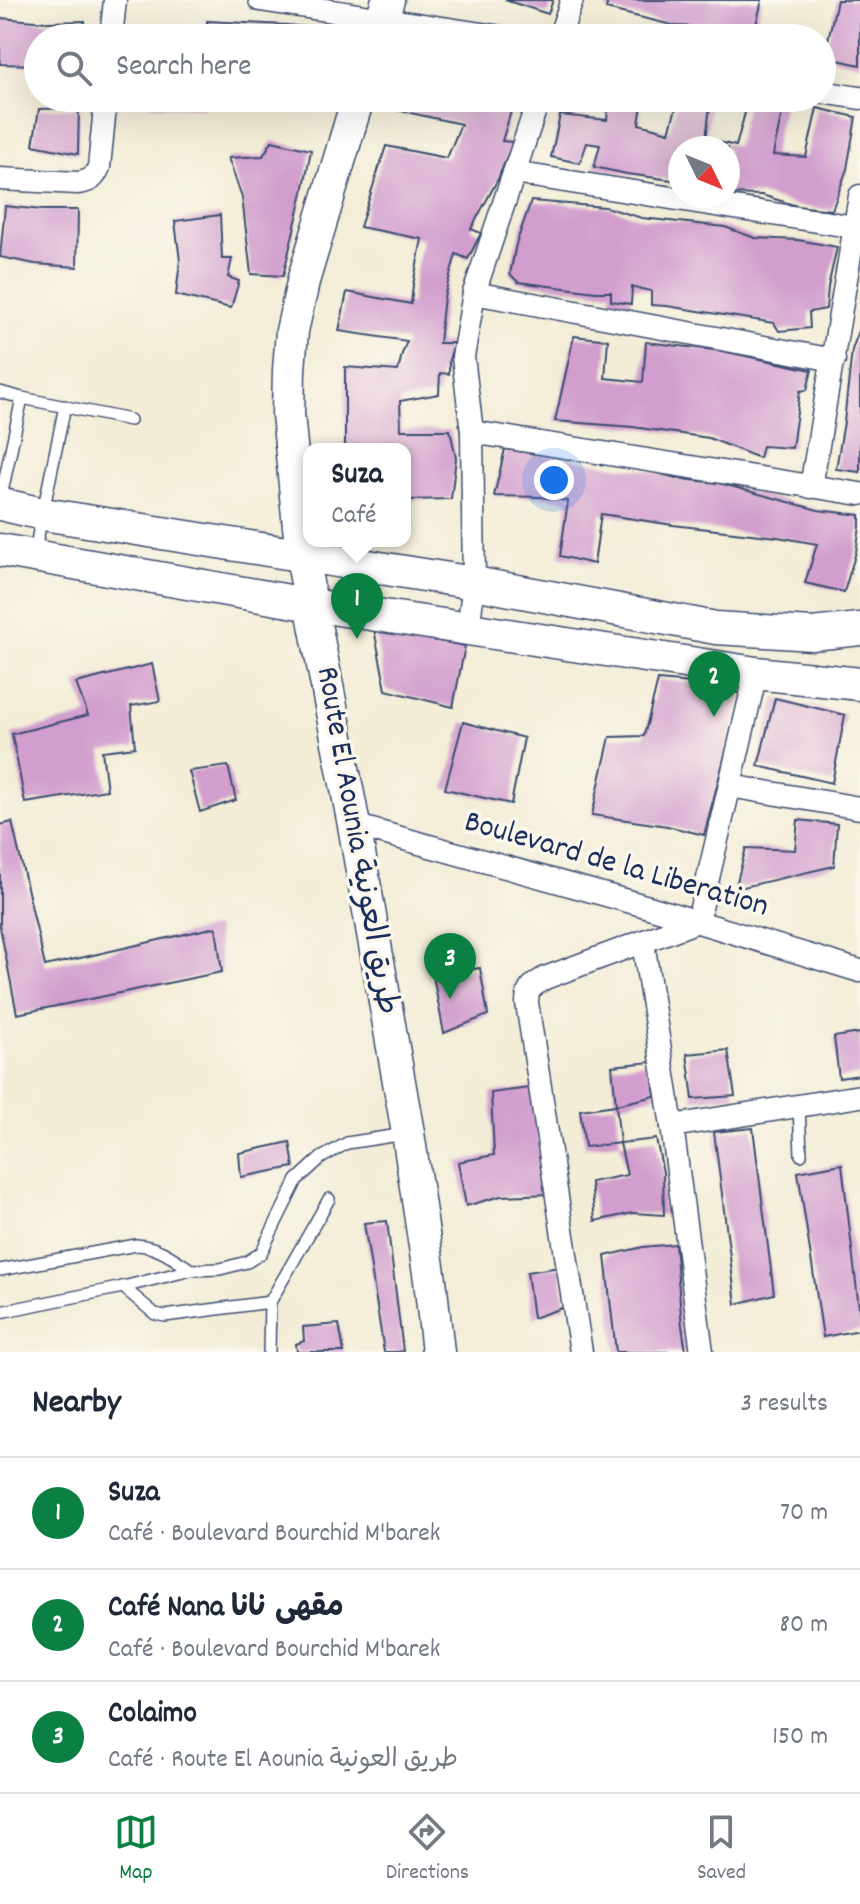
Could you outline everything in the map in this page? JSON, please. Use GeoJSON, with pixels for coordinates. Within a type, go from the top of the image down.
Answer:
{"type":"FeatureCollection","features":[{"type":"Feature","properties":{"kind":"main road","name":"Route El Aounia طريق العونية"},"geometry":{"type":"LineString","coordinates":[[354,112],[304,278],[292,331],[288,414],[302,557],[354,825],[408,1133],[438,1352]]}},
{"type":"Feature","properties":{"kind":"main road"},"geometry":{"type":"LineString","coordinates":[[0,503],[43,514],[474,583],[716,628],[812,634],[860,629]]}},
{"type":"Feature","properties":{"kind":"main road"},"geometry":{"type":"LineString","coordinates":[[0,550],[312,605],[756,673],[860,684]]}},
{"type":"Feature","properties":{"kind":"main road"},"geometry":{"type":"LineString","coordinates":[[711,666],[716,628]]}},
{"type":"Feature","properties":{"kind":"street"},"geometry":{"type":"LineString","coordinates":[[112,24],[115,0]]}},
{"type":"Feature","properties":{"kind":"street"},"geometry":{"type":"LineString","coordinates":[[260,0],[415,24]]}},
{"type":"Feature","properties":{"kind":"street"},"geometry":{"type":"LineString","coordinates":[[564,24],[572,0]]}},
{"type":"Feature","properties":{"kind":"street"},"geometry":{"type":"LineString","coordinates":[[836,94],[860,98]]}},
{"type":"Feature","properties":{"kind":"street"},"geometry":{"type":"LineString","coordinates":[[0,179],[89,182],[99,167],[105,112]]}},
{"type":"Feature","properties":{"kind":"street"},"geometry":{"type":"LineString","coordinates":[[468,629],[474,583],[472,432],[463,357],[474,293],[534,112]]}},
{"type":"Feature","properties":{"kind":"street"},"geometry":{"type":"LineString","coordinates":[[514,173],[855,227]]}},
{"type":"Feature","properties":{"kind":"street"},"geometry":{"type":"LineString","coordinates":[[811,487],[860,196]]}},
{"type":"Feature","properties":{"kind":"street"},"geometry":{"type":"LineString","coordinates":[[474,293],[834,360]]}},
{"type":"Feature","properties":{"kind":"street"},"geometry":{"type":"LineString","coordinates":[[472,432],[860,494]]}},
{"type":"Feature","properties":{"kind":"street"},"geometry":{"type":"LineString","coordinates":[[581,1352],[527,993],[545,978],[698,921],[756,673]]}},
{"type":"Feature","properties":{"kind":"street"},"geometry":{"type":"LineString","coordinates":[[730,786],[860,808]]}},
{"type":"Feature","properties":{"kind":"street","name":"Boulevard de la Liberation"},"geometry":{"type":"LineString","coordinates":[[354,825],[698,921],[860,971]]}},
{"type":"Feature","properties":{"kind":"street"},"geometry":{"type":"LineString","coordinates":[[643,942],[672,1126],[702,1352]]}},
{"type":"Feature","properties":{"kind":"street"},"geometry":{"type":"LineString","coordinates":[[672,1126],[860,1096]]}},
{"type":"Feature","properties":{"kind":"lane"},"geometry":{"type":"LineString","coordinates":[[0,392],[130,420]]}},
{"type":"Feature","properties":{"kind":"lane"},"geometry":{"type":"LineString","coordinates":[[0,503],[22,398]]}},
{"type":"Feature","properties":{"kind":"lane"},"geometry":{"type":"LineString","coordinates":[[34,556],[65,406]]}},
{"type":"Feature","properties":{"kind":"lane"},"geometry":{"type":"LineString","coordinates":[[799,1105],[801,1155]]}},
{"type":"Feature","properties":{"kind":"lane"},"geometry":{"type":"LineString","coordinates":[[0,1312],[191,1270],[220,1269],[247,1262],[261,1253],[297,1180],[321,1158],[347,1143],[408,1133]]}},
{"type":"Feature","properties":{"kind":"lane"},"geometry":{"type":"LineString","coordinates":[[269,1352],[270,1302],[329,1199]]}},
{"type":"Feature","properties":{"kind":"lane"},"geometry":{"type":"LineString","coordinates":[[0,1270],[148,1245],[191,1270]]}},
{"type":"Feature","properties":{"kind":"lane"},"geometry":{"type":"LineString","coordinates":[[123,1287],[155,1314],[165,1316],[270,1302]]}},
{"type":"Feature","properties":{"kind":"building"},"geometry":{"type":"Polygon","coordinates":[[[505,0],[553,0],[548,14],[505,0]]]}},
{"type":"Feature","properties":{"kind":"building"},"geometry":{"type":"Polygon","coordinates":[[[608,0],[762,0],[756,24],[668,24],[606,9],[608,0]]]}},
{"type":"Feature","properties":{"kind":"building"},"geometry":{"type":"Polygon","coordinates":[[[837,0],[860,0],[860,65],[836,60],[836,24],[832,24],[837,0]]]}},
{"type":"Feature","properties":{"kind":"building"},"geometry":{"type":"Polygon","coordinates":[[[0,18],[85,21],[85,24],[24,24],[24,65],[0,64],[0,18]]]}},
{"type":"Feature","properties":{"kind":"building"},"geometry":{"type":"Polygon","coordinates":[[[207,21],[266,24],[207,24],[207,21]]]}},
{"type":"Feature","properties":{"kind":"building"},"geometry":{"type":"Polygon","coordinates":[[[38,112],[79,112],[78,154],[33,145],[38,112]]]}},
{"type":"Feature","properties":{"kind":"building"},"geometry":{"type":"Polygon","coordinates":[[[406,112],[511,112],[502,141],[513,142],[498,179],[471,229],[481,233],[468,259],[456,254],[444,297],[439,343],[454,343],[449,374],[440,373],[439,394],[400,401],[401,430],[450,430],[456,458],[451,499],[411,500],[411,443],[345,443],[345,367],[398,371],[407,341],[339,331],[347,292],[411,304],[422,239],[360,227],[386,146],[447,158],[461,124],[406,112]]]}},
{"type":"Feature","properties":{"kind":"building"},"geometry":{"type":"Polygon","coordinates":[[[608,112],[641,112],[639,124],[669,132],[675,112],[709,112],[706,136],[668,136],[668,179],[594,167],[600,145],[587,143],[580,163],[551,157],[560,115],[607,120],[608,112]]]}},
{"type":"Feature","properties":{"kind":"building"},"geometry":{"type":"Polygon","coordinates":[[[745,112],[782,112],[773,155],[806,157],[816,112],[856,117],[847,169],[832,210],[797,206],[762,195],[740,194],[739,136],[745,112]]]}},
{"type":"Feature","properties":{"kind":"building"},"geometry":{"type":"Polygon","coordinates":[[[272,141],[311,150],[283,276],[251,274],[242,197],[228,158],[263,156],[272,141]]]}},
{"type":"Feature","properties":{"kind":"building"},"geometry":{"type":"Polygon","coordinates":[[[531,201],[605,207],[642,218],[725,227],[755,238],[798,240],[837,247],[826,309],[809,312],[810,328],[779,331],[774,323],[651,305],[651,291],[632,287],[631,304],[611,301],[611,292],[518,282],[510,274],[516,244],[531,201]]]}},
{"type":"Feature","properties":{"kind":"building"},"geometry":{"type":"Polygon","coordinates":[[[5,206],[78,210],[77,267],[35,264],[0,257],[5,206]]]}},
{"type":"Feature","properties":{"kind":"building"},"geometry":{"type":"Polygon","coordinates":[[[220,215],[222,259],[232,259],[228,277],[239,281],[231,308],[176,295],[180,261],[175,221],[220,215]]]}},
{"type":"Feature","properties":{"kind":"building"},"geometry":{"type":"Polygon","coordinates":[[[860,327],[860,472],[836,469],[852,350],[860,327]]]}},
{"type":"Feature","properties":{"kind":"building"},"geometry":{"type":"Polygon","coordinates":[[[574,336],[608,340],[605,378],[643,382],[646,342],[722,351],[812,370],[807,390],[800,391],[792,448],[762,446],[759,458],[709,438],[633,427],[555,421],[574,336]]]}},
{"type":"Feature","properties":{"kind":"building"},"geometry":{"type":"Polygon","coordinates":[[[505,449],[719,483],[818,510],[860,515],[856,552],[844,592],[805,583],[817,544],[601,514],[594,564],[560,556],[568,501],[494,496],[505,449]]]}},
{"type":"Feature","properties":{"kind":"building"},"geometry":{"type":"Polygon","coordinates":[[[373,624],[465,646],[453,707],[386,690],[373,624]]]}},
{"type":"Feature","properties":{"kind":"building"},"geometry":{"type":"Polygon","coordinates":[[[152,664],[160,701],[131,706],[135,747],[102,751],[107,790],[25,803],[12,734],[88,715],[76,683],[152,664]]]}},
{"type":"Feature","properties":{"kind":"building"},"geometry":{"type":"Polygon","coordinates":[[[658,680],[703,684],[741,694],[704,835],[592,815],[610,737],[644,736],[658,680]]]}},
{"type":"Feature","properties":{"kind":"building"},"geometry":{"type":"Polygon","coordinates":[[[775,698],[845,715],[832,783],[758,766],[775,698]]]}},
{"type":"Feature","properties":{"kind":"building"},"geometry":{"type":"Polygon","coordinates":[[[463,722],[524,738],[511,804],[445,789],[463,722]]]}},
{"type":"Feature","properties":{"kind":"building"},"geometry":{"type":"Polygon","coordinates":[[[228,766],[236,800],[200,812],[189,771],[228,766]]]}},
{"type":"Feature","properties":{"kind":"building"},"geometry":{"type":"Polygon","coordinates":[[[798,820],[837,824],[834,866],[735,889],[746,848],[795,850],[798,820]]]}},
{"type":"Feature","properties":{"kind":"building"},"geometry":{"type":"Polygon","coordinates":[[[12,822],[45,966],[216,927],[222,972],[17,1014],[0,927],[0,825],[12,822]]]}},
{"type":"Feature","properties":{"kind":"building"},"geometry":{"type":"Polygon","coordinates":[[[480,968],[488,1015],[444,1033],[433,976],[480,968]]]}},
{"type":"Feature","properties":{"kind":"building"},"geometry":{"type":"Polygon","coordinates":[[[860,1033],[860,1075],[839,1078],[834,1037],[860,1033]]]}},
{"type":"Feature","properties":{"kind":"building"},"geometry":{"type":"Polygon","coordinates":[[[728,1050],[735,1096],[693,1099],[687,1054],[728,1050]]]}},
{"type":"Feature","properties":{"kind":"building"},"geometry":{"type":"Polygon","coordinates":[[[651,1062],[655,1096],[616,1105],[612,1066],[651,1062]]]}},
{"type":"Feature","properties":{"kind":"building"},"geometry":{"type":"Polygon","coordinates":[[[537,1087],[539,1150],[550,1194],[501,1196],[466,1206],[458,1162],[494,1155],[491,1093],[537,1087]]]}},
{"type":"Feature","properties":{"kind":"building"},"geometry":{"type":"Polygon","coordinates":[[[616,1105],[620,1143],[585,1147],[580,1110],[616,1105]]]}},
{"type":"Feature","properties":{"kind":"building"},"geometry":{"type":"Polygon","coordinates":[[[753,1128],[774,1294],[736,1304],[714,1132],[753,1128]]]}},
{"type":"Feature","properties":{"kind":"building"},"geometry":{"type":"Polygon","coordinates":[[[656,1139],[663,1172],[664,1215],[633,1213],[595,1221],[591,1182],[627,1175],[620,1143],[656,1139]]]}},
{"type":"Feature","properties":{"kind":"building"},"geometry":{"type":"Polygon","coordinates":[[[290,1142],[294,1167],[241,1177],[239,1153],[290,1142]]]}},
{"type":"Feature","properties":{"kind":"building"},"geometry":{"type":"Polygon","coordinates":[[[842,1164],[860,1330],[823,1337],[798,1172],[842,1164]]]}},
{"type":"Feature","properties":{"kind":"building"},"geometry":{"type":"Polygon","coordinates":[[[387,1221],[403,1351],[398,1352],[384,1352],[364,1223],[387,1221]]]}},
{"type":"Feature","properties":{"kind":"building"},"geometry":{"type":"Polygon","coordinates":[[[675,1244],[686,1352],[616,1352],[605,1256],[643,1247],[675,1244]]]}},
{"type":"Feature","properties":{"kind":"building"},"geometry":{"type":"Polygon","coordinates":[[[560,1267],[565,1307],[533,1318],[527,1272],[560,1267]]]}},
{"type":"Feature","properties":{"kind":"building"},"geometry":{"type":"Polygon","coordinates":[[[339,1324],[344,1352],[297,1352],[296,1344],[304,1341],[303,1327],[339,1324]]]}},
{"type":"Feature","properties":{"kind":"place","name":"Suza"},"geometry":{"type":"Point","coordinates":[357,639]}},
{"type":"Feature","properties":{"kind":"place","name":"Café Nana مقهى نانا"},"geometry":{"type":"Point","coordinates":[714,717]}},
{"type":"Feature","properties":{"kind":"place","name":"Colaimo"},"geometry":{"type":"Point","coordinates":[450,999]}}]}
